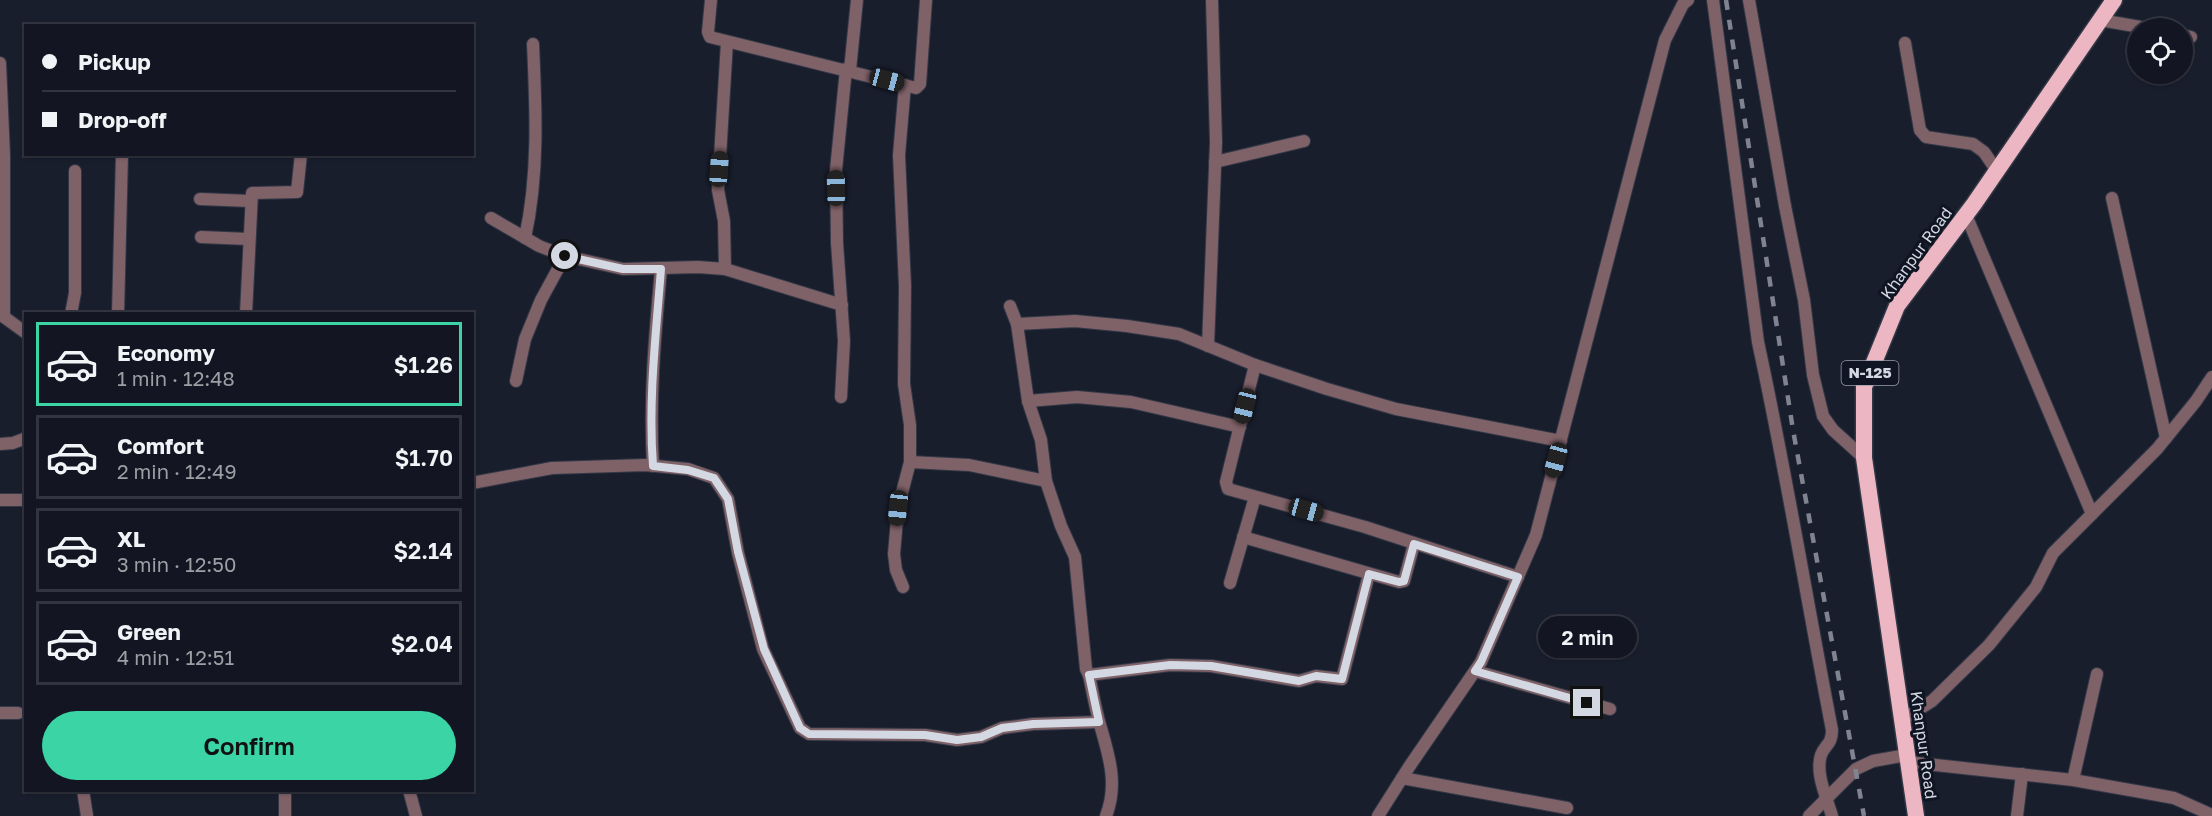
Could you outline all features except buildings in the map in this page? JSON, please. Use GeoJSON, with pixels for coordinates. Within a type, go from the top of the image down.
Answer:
{"type":"FeatureCollection","features":[{"type":"Feature","properties":{"kind":"highway","name":"Khanpur Road"},"geometry":{"type":"LineString","coordinates":[[1916,816],[1864,458],[1864,387],[1897,306],[1966,215],[2114,0]]}},
{"type":"Feature","properties":{"kind":"street"},"geometry":{"type":"LineString","coordinates":[[711,0],[710,37],[916,88],[920,84],[926,0]]}},
{"type":"Feature","properties":{"kind":"street"},"geometry":{"type":"LineString","coordinates":[[842,397],[844,341],[837,243],[836,170],[857,0]]}},
{"type":"Feature","properties":{"kind":"street"},"geometry":{"type":"LineString","coordinates":[[1208,346],[1215,162],[1212,0]]}},
{"type":"Feature","properties":{"kind":"street"},"geometry":{"type":"LineString","coordinates":[[1378,816],[1481,662],[1536,535],[1665,40],[1683,4],[1688,0]]}},
{"type":"Feature","properties":{"kind":"street"},"geometry":{"type":"LineString","coordinates":[[1713,0],[1758,342],[1771,398],[1795,541],[1832,730],[1832,739],[1822,752],[1819,768],[1832,816]]}},
{"type":"Feature","properties":{"kind":"street"},"geometry":{"type":"LineString","coordinates":[[1749,0],[1804,300],[1813,375],[1823,416],[1833,430],[1864,458]]}},
{"type":"Feature","properties":{"kind":"street"},"geometry":{"type":"LineString","coordinates":[[2100,20],[2127,25]]}},
{"type":"Feature","properties":{"kind":"street"},"geometry":{"type":"LineString","coordinates":[[725,269],[724,221],[718,190],[727,42]]}},
{"type":"Feature","properties":{"kind":"street"},"geometry":{"type":"LineString","coordinates":[[1905,43],[1920,130],[1926,137],[1973,144],[1984,152],[1997,171]]}},
{"type":"Feature","properties":{"kind":"street"},"geometry":{"type":"LineString","coordinates":[[525,238],[533,203],[534,184],[536,106],[533,44]]}},
{"type":"Feature","properties":{"kind":"street"},"geometry":{"type":"LineString","coordinates":[[0,63],[4,155],[2,316],[24,332]]}},
{"type":"Feature","properties":{"kind":"street"},"geometry":{"type":"LineString","coordinates":[[903,587],[896,570],[894,554],[898,508],[910,462],[910,425],[904,384],[905,286],[900,155],[905,85]]}},
{"type":"Feature","properties":{"kind":"street"},"geometry":{"type":"LineString","coordinates":[[1215,162],[1304,141]]}},
{"type":"Feature","properties":{"kind":"street"},"geometry":{"type":"LineString","coordinates":[[118,312],[122,156]]}},
{"type":"Feature","properties":{"kind":"street"},"geometry":{"type":"LineString","coordinates":[[246,312],[252,193],[297,192],[302,156]]}},
{"type":"Feature","properties":{"kind":"street"},"geometry":{"type":"LineString","coordinates":[[71,312],[75,293],[75,171]]}},
{"type":"Feature","properties":{"kind":"street"},"geometry":{"type":"LineString","coordinates":[[2112,198],[2166,438]]}},
{"type":"Feature","properties":{"kind":"street"},"geometry":{"type":"LineString","coordinates":[[200,199],[250,201]]}},
{"type":"Feature","properties":{"kind":"street"},"geometry":{"type":"LineString","coordinates":[[1966,215],[2092,514]]}},
{"type":"Feature","properties":{"kind":"street"},"geometry":{"type":"LineString","coordinates":[[491,218],[539,246],[565,256],[623,269],[698,267],[725,269],[842,305]]}},
{"type":"Feature","properties":{"kind":"street"},"geometry":{"type":"LineString","coordinates":[[201,237],[248,239]]}},
{"type":"Feature","properties":{"kind":"street"},"geometry":{"type":"LineString","coordinates":[[516,381],[525,339],[565,256]]}},
{"type":"Feature","properties":{"kind":"street"},"geometry":{"type":"LineString","coordinates":[[653,466],[652,369],[661,269]]}},
{"type":"Feature","properties":{"kind":"street"},"geometry":{"type":"LineString","coordinates":[[1010,306],[1017,324],[1028,401],[1041,440],[1046,481],[1061,526],[1075,557],[1086,669],[1112,764],[1112,802],[1106,816]]}},
{"type":"Feature","properties":{"kind":"street"},"geometry":{"type":"LineString","coordinates":[[1017,324],[1075,321],[1179,334],[1255,365],[1396,409],[1561,441]]}},
{"type":"Feature","properties":{"kind":"street"},"geometry":{"type":"LineString","coordinates":[[1255,365],[1226,482],[1228,489],[1354,524],[1518,577]]}},
{"type":"Feature","properties":{"kind":"street"},"geometry":{"type":"LineString","coordinates":[[1902,720],[1932,701],[1989,645],[2036,587],[2053,554],[2166,438],[2212,377]]}},
{"type":"Feature","properties":{"kind":"street"},"geometry":{"type":"LineString","coordinates":[[1028,401],[1077,397],[1131,402],[1240,427]]}},
{"type":"Feature","properties":{"kind":"street"},"geometry":{"type":"LineString","coordinates":[[0,444],[24,439]]}},
{"type":"Feature","properties":{"kind":"street"},"geometry":{"type":"LineString","coordinates":[[910,462],[969,465],[1046,481]]}},
{"type":"Feature","properties":{"kind":"street"},"geometry":{"type":"LineString","coordinates":[[474,483],[552,468],[653,466],[688,470],[714,478],[728,499],[738,552],[764,649],[800,728],[809,734],[925,735],[957,740],[981,737],[1002,728],[1033,724],[1099,722]]}},
{"type":"Feature","properties":{"kind":"street"},"geometry":{"type":"LineString","coordinates":[[1230,583],[1255,497]]}},
{"type":"Feature","properties":{"kind":"street"},"geometry":{"type":"LineString","coordinates":[[0,500],[24,500]]}},
{"type":"Feature","properties":{"kind":"street"},"geometry":{"type":"LineString","coordinates":[[1244,537],[1399,582],[1404,581],[1414,544]]}},
{"type":"Feature","properties":{"kind":"street"},"geometry":{"type":"LineString","coordinates":[[1089,675],[1170,665],[1211,666],[1299,681],[1316,676],[1342,679],[1369,574]]}},
{"type":"Feature","properties":{"kind":"street"},"geometry":{"type":"LineString","coordinates":[[1475,671],[1610,709]]}},
{"type":"Feature","properties":{"kind":"street"},"geometry":{"type":"LineString","coordinates":[[2073,780],[2097,675]]}},
{"type":"Feature","properties":{"kind":"street"},"geometry":{"type":"LineString","coordinates":[[0,712],[18,713]]}},
{"type":"Feature","properties":{"kind":"street"},"geometry":{"type":"LineString","coordinates":[[1809,816],[1856,769],[1873,761],[1907,758],[2073,780],[2174,798],[2212,815]]}},
{"type":"Feature","properties":{"kind":"street"},"geometry":{"type":"LineString","coordinates":[[2017,816],[2022,774]]}},
{"type":"Feature","properties":{"kind":"street"},"geometry":{"type":"LineString","coordinates":[[1402,778],[1567,808]]}},
{"type":"Feature","properties":{"kind":"street"},"geometry":{"type":"LineString","coordinates":[[83,792],[87,816]]}},
{"type":"Feature","properties":{"kind":"street"},"geometry":{"type":"LineString","coordinates":[[285,792],[285,816]]}},
{"type":"Feature","properties":{"kind":"street"},"geometry":{"type":"LineString","coordinates":[[410,792],[416,816]]}},
{"type":"Feature","properties":{"kind":"railway"},"geometry":{"type":"LineString","coordinates":[[1726,0],[1793,430],[1864,816]]}},
{"type":"Feature","properties":{"kind":"route"},"geometry":{"type":"LineString","coordinates":[[565,256],[623,269],[661,269],[652,369],[653,466],[688,470],[714,478],[728,499],[738,552],[764,649],[800,728],[809,734],[925,735],[957,740],[981,737],[1002,728],[1033,724],[1099,722],[1089,675],[1170,665],[1211,666],[1299,681],[1316,676],[1342,679],[1369,574],[1399,582],[1404,581],[1414,544],[1518,577],[1475,671],[1587,703]]}}]}
